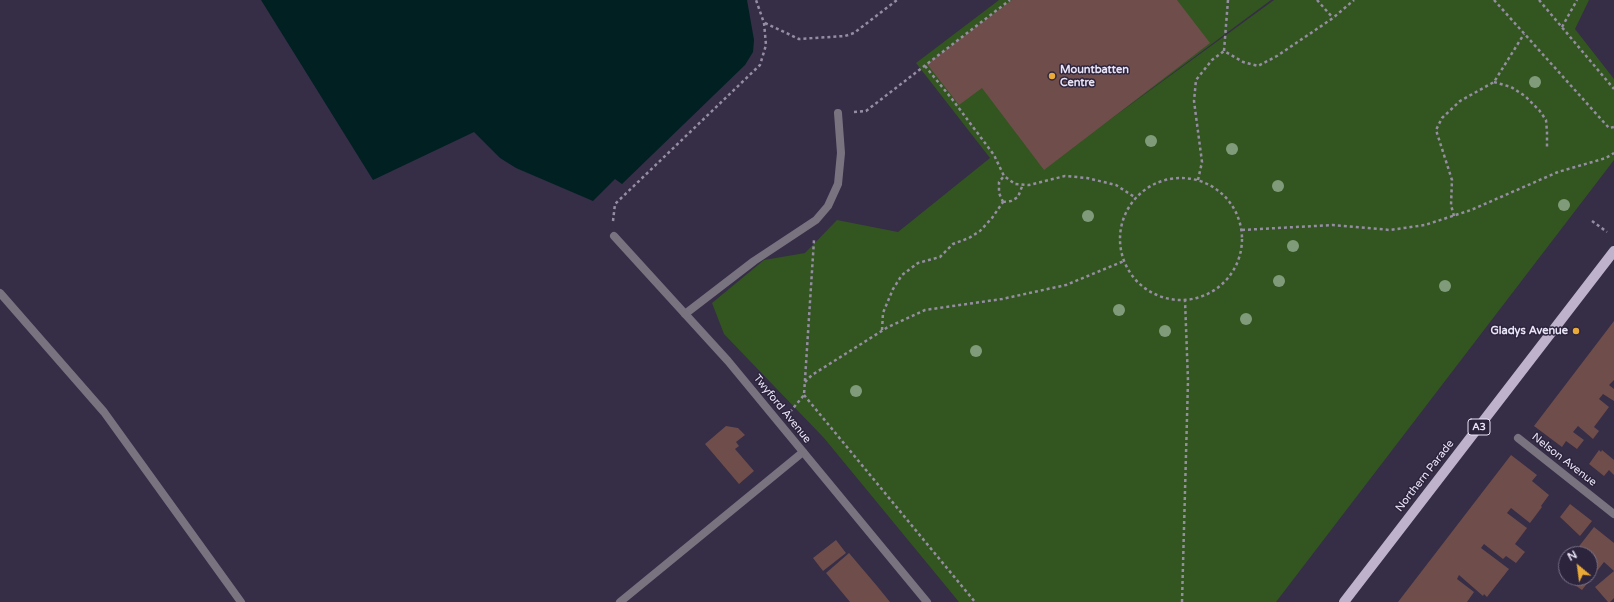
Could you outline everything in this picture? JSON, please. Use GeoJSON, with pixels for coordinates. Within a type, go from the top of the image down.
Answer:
{"type":"FeatureCollection","features":[{"type":"Feature","properties":{"kind":"main road","name":"Northern Parade"},"geometry":{"type":"LineString","coordinates":[[1344,602],[1614,251]]}},
{"type":"Feature","properties":{"kind":"street"},"geometry":{"type":"LineString","coordinates":[[685,314],[754,261],[816,220],[828,206],[838,184],[841,153],[838,113]]}},
{"type":"Feature","properties":{"kind":"street","name":"Twyford Avenue"},"geometry":{"type":"LineString","coordinates":[[614,236],[728,361],[927,602]]}},
{"type":"Feature","properties":{"kind":"street"},"geometry":{"type":"LineString","coordinates":[[0,293],[104,412],[241,602]]}},
{"type":"Feature","properties":{"kind":"street","name":"Nelson Avenue"},"geometry":{"type":"LineString","coordinates":[[1518,438],[1614,514]]}},
{"type":"Feature","properties":{"kind":"street"},"geometry":{"type":"LineString","coordinates":[[620,602],[803,452]]}},
{"type":"Feature","properties":{"kind":"path"},"geometry":{"type":"LineString","coordinates":[[614,204],[760,65],[766,45],[764,23],[756,0]]}},
{"type":"Feature","properties":{"kind":"path"},"geometry":{"type":"LineString","coordinates":[[764,23],[799,39],[845,36],[854,34],[897,0]]}},
{"type":"Feature","properties":{"kind":"path"},"geometry":{"type":"LineString","coordinates":[[838,113],[866,111],[1010,0]]}},
{"type":"Feature","properties":{"kind":"path"},"geometry":{"type":"LineString","coordinates":[[1198,180],[1202,162],[1194,101],[1196,80],[1212,60],[1224,51],[1228,0]]}},
{"type":"Feature","properties":{"kind":"path"},"geometry":{"type":"LineString","coordinates":[[1316,0],[1333,18]]}},
{"type":"Feature","properties":{"kind":"path"},"geometry":{"type":"LineString","coordinates":[[1224,51],[1243,62],[1258,66],[1277,56],[1333,18],[1354,0]]}},
{"type":"Feature","properties":{"kind":"path"},"geometry":{"type":"LineString","coordinates":[[1494,0],[1609,128],[1614,127]]}},
{"type":"Feature","properties":{"kind":"path"},"geometry":{"type":"LineString","coordinates":[[1539,0],[1614,89]]}},
{"type":"Feature","properties":{"kind":"path"},"geometry":{"type":"LineString","coordinates":[[1562,27],[1577,0]]}},
{"type":"Feature","properties":{"kind":"path"},"geometry":{"type":"LineString","coordinates":[[1454,216],[1451,205],[1452,180],[1436,130],[1442,118],[1460,101],[1494,82],[1524,34]]}},
{"type":"Feature","properties":{"kind":"path"},"geometry":{"type":"LineString","coordinates":[[925,66],[994,155],[1004,176],[1015,184],[1029,185],[1065,176],[1087,178],[1116,185],[1136,198]]}},
{"type":"Feature","properties":{"kind":"path"},"geometry":{"type":"LineString","coordinates":[[1494,82],[1511,87],[1525,96],[1539,110],[1546,120],[1547,147]]}},
{"type":"Feature","properties":{"kind":"path"},"geometry":{"type":"LineString","coordinates":[[1242,230],[1332,225],[1390,230],[1425,225],[1471,210],[1558,172],[1606,158],[1614,153]]}},
{"type":"Feature","properties":{"kind":"path"},"geometry":{"type":"LineString","coordinates":[[1003,202],[999,193],[999,182],[1004,176]]}},
{"type":"Feature","properties":{"kind":"path"},"geometry":{"type":"LineString","coordinates":[[1181,178],[1198,180],[1214,187],[1227,198],[1237,213],[1242,230],[1242,250],[1235,269],[1222,285],[1205,296],[1185,300],[1166,299],[1148,291],[1133,278],[1124,261],[1120,245],[1121,228],[1127,212],[1136,198],[1149,188],[1164,180],[1181,178]]}},
{"type":"Feature","properties":{"kind":"path"},"geometry":{"type":"LineString","coordinates":[[882,330],[883,312],[902,275],[918,263],[940,257],[953,244],[969,238],[980,231],[992,218],[1003,202],[1011,201],[1018,197],[1022,184]]}},
{"type":"Feature","properties":{"kind":"path"},"geometry":{"type":"LineString","coordinates":[[790,412],[804,395],[816,220]]}},
{"type":"Feature","properties":{"kind":"path"},"geometry":{"type":"LineString","coordinates":[[1592,221],[1607,232]]}},
{"type":"Feature","properties":{"kind":"path"},"geometry":{"type":"LineString","coordinates":[[805,382],[812,375],[882,330],[925,310],[1002,299],[1066,285],[1124,261]]}},
{"type":"Feature","properties":{"kind":"path"},"geometry":{"type":"LineString","coordinates":[[1182,602],[1188,381],[1185,300]]}},
{"type":"Feature","properties":{"kind":"path"},"geometry":{"type":"LineString","coordinates":[[804,395],[975,602]]}},
{"type":"Feature","properties":{"kind":"green space"},"geometry":{"type":"Polygon","coordinates":[[[999,0],[1271,0],[1104,124],[1274,0],[1589,0],[1575,29],[1614,79],[1614,160],[1276,602],[959,602],[824,438],[724,334],[712,303],[764,260],[805,253],[837,220],[898,232],[990,158],[916,63],[999,0]]]}},
{"type":"Feature","properties":{"kind":"shaded area"},"geometry":{"type":"Polygon","coordinates":[[[261,0],[747,0],[754,40],[753,52],[745,65],[622,184],[615,179],[593,201],[516,168],[500,158],[474,132],[373,180],[261,0]]]}},
{"type":"Feature","properties":{"kind":"building","name":"Mountbatten Centre"},"geometry":{"type":"Polygon","coordinates":[[[1012,0],[1177,0],[1210,43],[1044,170],[982,88],[959,105],[927,64],[1012,0]]]}},
{"type":"Feature","properties":{"kind":"building"},"geometry":{"type":"Polygon","coordinates":[[[1614,321],[1614,380],[1609,385],[1614,389],[1614,401],[1603,394],[1599,399],[1609,407],[1594,427],[1599,431],[1593,439],[1578,426],[1573,432],[1584,440],[1577,449],[1566,441],[1562,447],[1534,426],[1614,321]]]}},
{"type":"Feature","properties":{"kind":"building"},"geometry":{"type":"Polygon","coordinates":[[[726,426],[738,428],[745,435],[736,442],[739,446],[735,449],[754,471],[739,484],[705,444],[726,426]]]}},
{"type":"Feature","properties":{"kind":"building"},"geometry":{"type":"Polygon","coordinates":[[[1599,450],[1601,452],[1602,450],[1614,460],[1614,475],[1609,470],[1604,476],[1589,464],[1599,450]]]}},
{"type":"Feature","properties":{"kind":"building"},"geometry":{"type":"Polygon","coordinates":[[[1511,455],[1537,475],[1532,481],[1549,495],[1530,523],[1511,508],[1507,513],[1527,528],[1515,544],[1525,552],[1516,563],[1506,556],[1503,559],[1484,544],[1481,548],[1509,569],[1487,597],[1484,594],[1483,596],[1459,575],[1457,579],[1474,592],[1467,602],[1398,602],[1511,455]]]}},
{"type":"Feature","properties":{"kind":"building"},"geometry":{"type":"Polygon","coordinates":[[[1570,504],[1592,521],[1580,536],[1560,517],[1570,504]]]}},
{"type":"Feature","properties":{"kind":"building"},"geometry":{"type":"Polygon","coordinates":[[[1594,527],[1614,543],[1614,571],[1604,562],[1598,570],[1598,546],[1579,546],[1594,527]]]}},
{"type":"Feature","properties":{"kind":"building"},"geometry":{"type":"Polygon","coordinates":[[[836,540],[846,553],[823,571],[813,558],[836,540]]]}},
{"type":"Feature","properties":{"kind":"building"},"geometry":{"type":"Polygon","coordinates":[[[849,553],[890,602],[850,602],[826,573],[849,553]]]}},
{"type":"Feature","properties":{"kind":"building"},"geometry":{"type":"Polygon","coordinates":[[[1614,571],[1614,598],[1610,602],[1608,602],[1595,587],[1614,571]]]}},
{"type":"Feature","properties":{"kind":"building"},"geometry":{"type":"Polygon","coordinates":[[[1576,586],[1585,586],[1582,590],[1576,586]]]}},
{"type":"Feature","properties":{"kind":"place","name":"Mountbatten Centre"},"geometry":{"type":"Point","coordinates":[1052,76]}},
{"type":"Feature","properties":{"kind":"place","name":"Gladys Avenue"},"geometry":{"type":"Point","coordinates":[1576,331]}}]}
